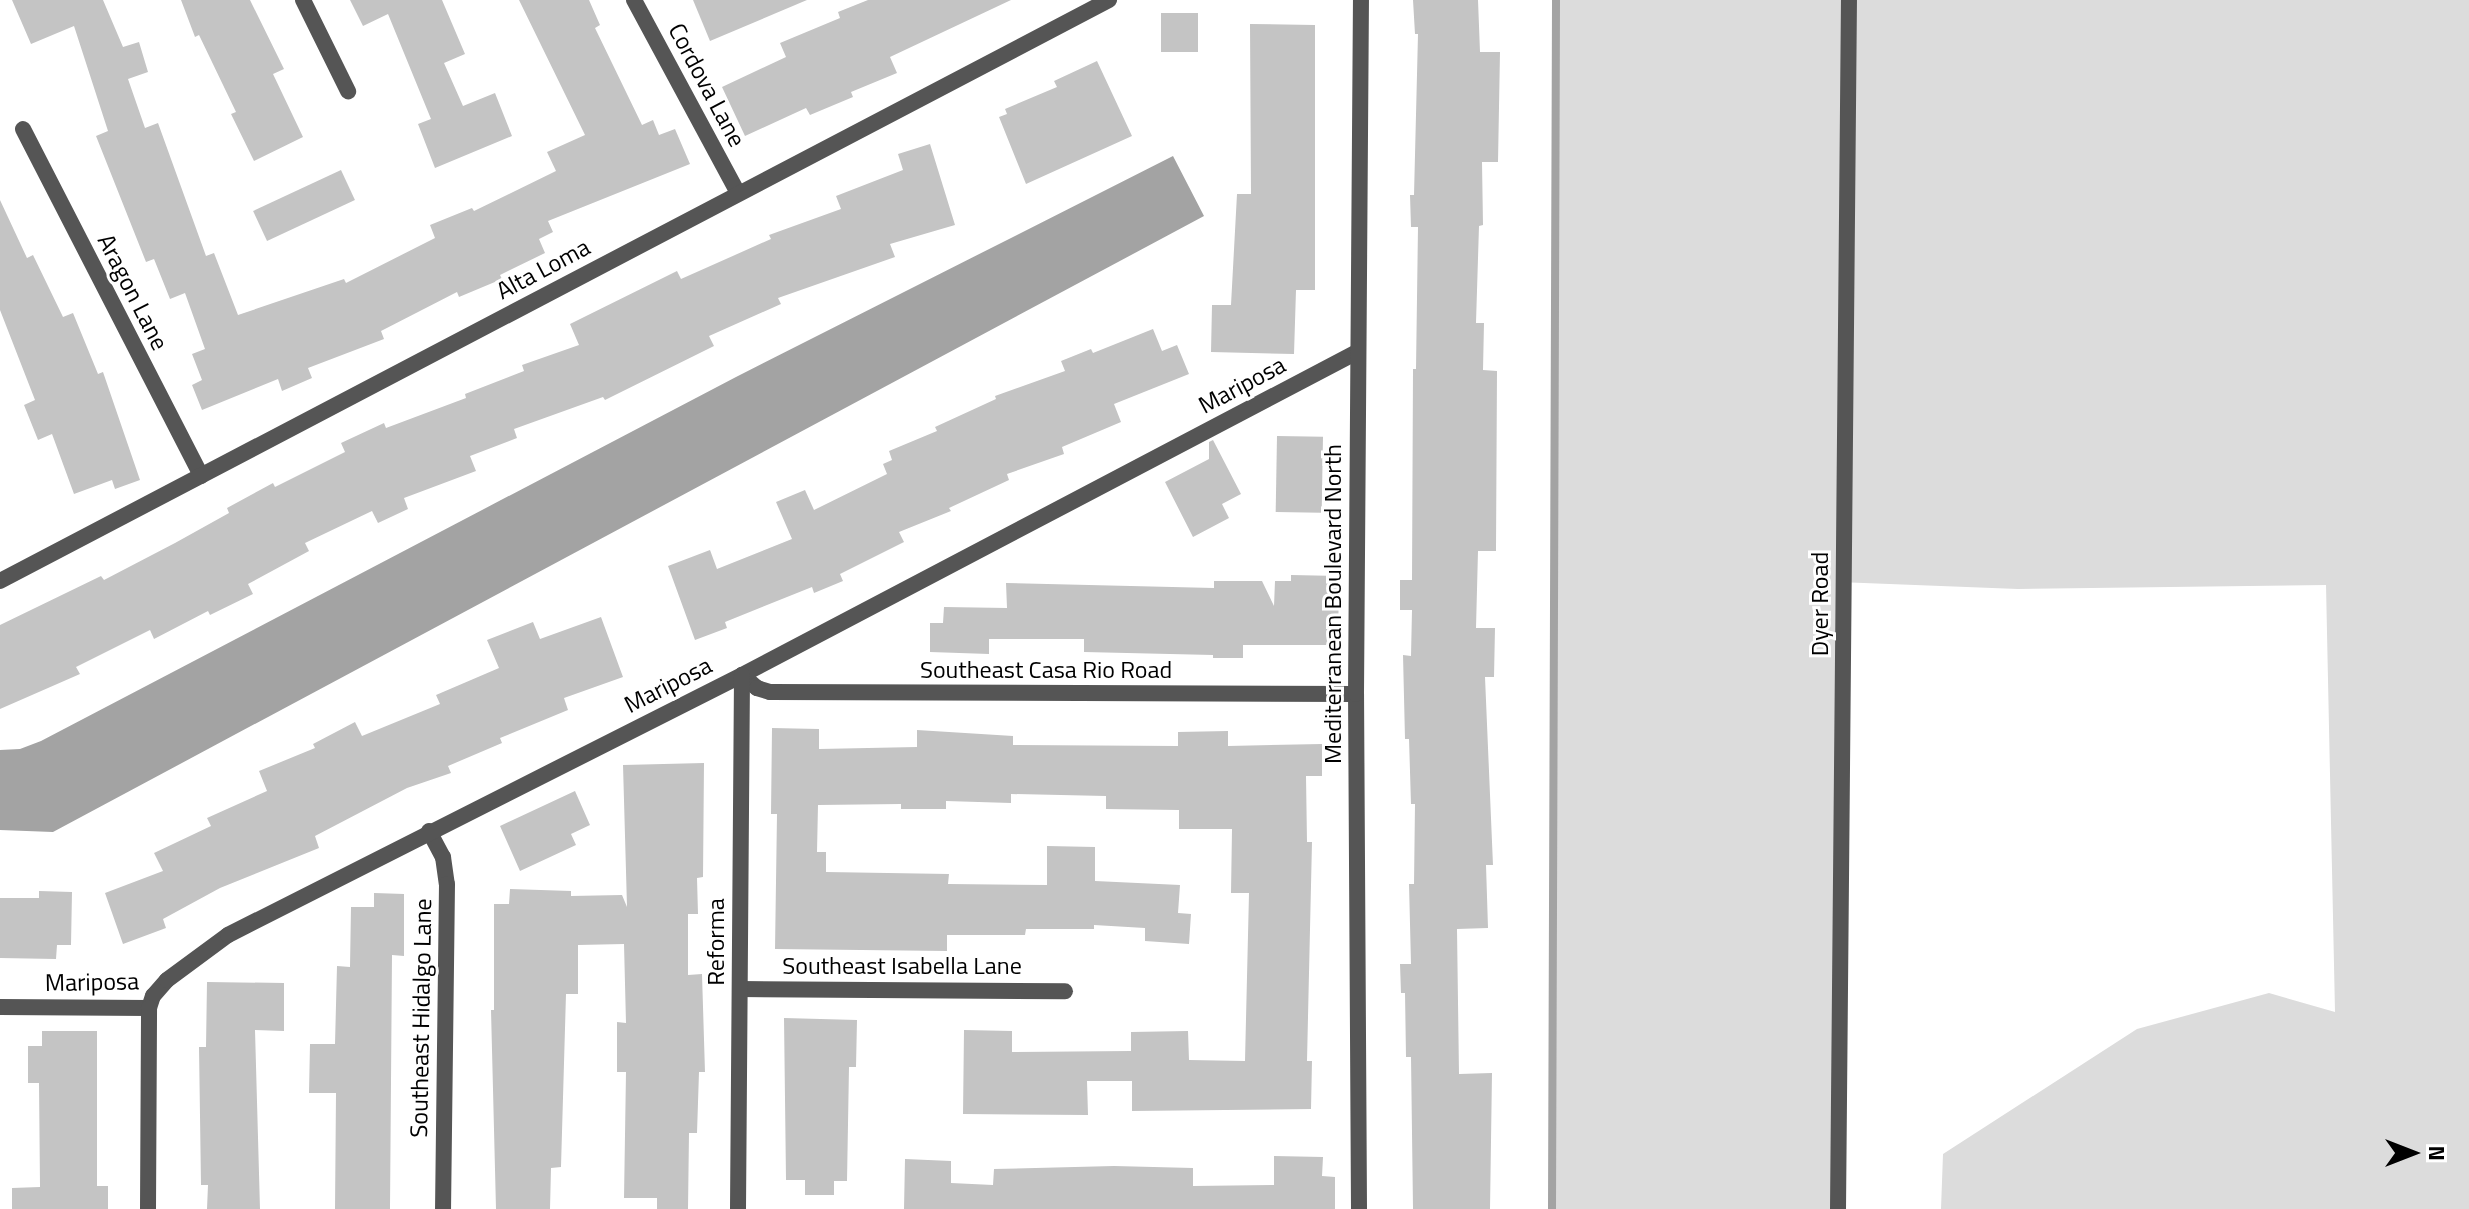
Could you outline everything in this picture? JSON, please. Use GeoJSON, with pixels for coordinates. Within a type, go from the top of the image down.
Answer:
{"type":"FeatureCollection","features":[{"type":"Feature","properties":{"kind":"street"},"geometry":{"type":"LineString","coordinates":[[303,0],[348,91]]}},
{"type":"Feature","properties":{"kind":"street","name":"Cordova Lane"},"geometry":{"type":"LineString","coordinates":[[634,0],[738,193]]}},
{"type":"Feature","properties":{"kind":"street","name":"Alta Loma"},"geometry":{"type":"LineString","coordinates":[[0,581],[1109,0]]}},
{"type":"Feature","properties":{"kind":"street","name":"Mediterranean Boulevard North"},"geometry":{"type":"LineString","coordinates":[[1359,1209],[1356,694],[1361,0]]}},
{"type":"Feature","properties":{"kind":"street","name":"Dyer Road"},"geometry":{"type":"LineString","coordinates":[[1838,1209],[1849,0]]}},
{"type":"Feature","properties":{"kind":"street","name":"Aragon Lane"},"geometry":{"type":"LineString","coordinates":[[23,129],[201,476]]}},
{"type":"Feature","properties":{"kind":"street","name":"Mariposa"},"geometry":{"type":"LineString","coordinates":[[0,1007],[149,1008],[153,996],[167,980],[228,935],[742,675],[1357,352]]}},
{"type":"Feature","properties":{"kind":"street","name":"Southeast Casa Rio Road"},"geometry":{"type":"LineString","coordinates":[[742,675],[757,688],[770,692],[1356,694]]}},
{"type":"Feature","properties":{"kind":"street","name":"Reforma"},"geometry":{"type":"LineString","coordinates":[[738,1209],[742,675]]}},
{"type":"Feature","properties":{"kind":"street","name":"Southeast Hidalgo Lane"},"geometry":{"type":"LineString","coordinates":[[429,831],[443,857],[447,884],[443,1209]]}},
{"type":"Feature","properties":{"kind":"street","name":"Southeast Isabella Lane"},"geometry":{"type":"LineString","coordinates":[[740,989],[1065,991]]}},
{"type":"Feature","properties":{"kind":"street"},"geometry":{"type":"LineString","coordinates":[[148,1209],[149,1008]]}},
{"type":"Feature","properties":{"kind":"shaded area"},"geometry":{"type":"Polygon","coordinates":[[[1558,0],[2469,0],[2469,1209],[1941,1209],[1943,1154],[2137,1029],[2269,993],[2335,1012],[2326,585],[2018,589],[1838,582],[1841,1209],[1553,1209],[1558,0]]]}},
{"type":"Feature","properties":{"kind":"shaded area"},"geometry":{"type":"Polygon","coordinates":[[[1173,156],[1204,216],[53,832],[0,830],[0,750],[20,749],[41,741],[736,377],[1173,156]]]}},
{"type":"Feature","properties":{"kind":"building"},"geometry":{"type":"Polygon","coordinates":[[[12,0],[103,0],[123,47],[139,42],[148,72],[128,79],[145,128],[158,123],[206,256],[214,253],[238,315],[344,279],[346,283],[435,238],[430,225],[472,208],[474,211],[556,171],[547,152],[585,135],[519,0],[589,0],[600,25],[595,28],[642,125],[653,120],[659,135],[675,129],[690,164],[548,221],[553,232],[539,239],[545,253],[500,275],[502,279],[459,297],[457,292],[381,331],[384,339],[308,368],[312,378],[282,391],[278,379],[202,410],[192,385],[202,380],[192,354],[205,349],[185,293],[170,299],[154,259],[146,262],[96,136],[108,131],[74,26],[31,44],[12,0]]]}},
{"type":"Feature","properties":{"kind":"building"},"geometry":{"type":"Polygon","coordinates":[[[181,0],[250,0],[284,69],[273,74],[303,137],[254,161],[231,114],[236,112],[199,35],[195,37],[181,0]]]}},
{"type":"Feature","properties":{"kind":"building"},"geometry":{"type":"Polygon","coordinates":[[[350,0],[442,0],[465,54],[444,63],[463,106],[495,93],[512,136],[435,168],[418,124],[431,119],[388,14],[363,26],[350,0]]]}},
{"type":"Feature","properties":{"kind":"building"},"geometry":{"type":"Polygon","coordinates":[[[693,0],[807,0],[710,41],[693,0]]]}},
{"type":"Feature","properties":{"kind":"building"},"geometry":{"type":"Polygon","coordinates":[[[868,0],[1011,0],[890,57],[897,73],[851,92],[853,97],[810,115],[806,108],[745,136],[722,87],[786,57],[780,43],[840,18],[838,12],[868,0]]]}},
{"type":"Feature","properties":{"kind":"building"},"geometry":{"type":"Polygon","coordinates":[[[1413,0],[1478,0],[1480,52],[1500,52],[1498,162],[1482,162],[1483,225],[1479,226],[1476,323],[1484,323],[1483,370],[1497,371],[1496,551],[1478,551],[1476,628],[1495,628],[1494,677],[1485,677],[1493,865],[1486,865],[1488,928],[1457,929],[1459,1074],[1492,1073],[1490,1209],[1413,1209],[1411,1057],[1406,1057],[1405,993],[1401,993],[1400,964],[1411,964],[1409,884],[1414,884],[1415,804],[1411,804],[1409,739],[1405,739],[1403,655],[1411,656],[1412,610],[1400,610],[1400,580],[1412,580],[1413,369],[1416,369],[1418,227],[1411,227],[1410,195],[1414,195],[1418,34],[1415,34],[1413,0]]]}},
{"type":"Feature","properties":{"kind":"building"},"geometry":{"type":"Polygon","coordinates":[[[1161,13],[1198,13],[1198,52],[1161,52],[1161,13]]]}},
{"type":"Feature","properties":{"kind":"building"},"geometry":{"type":"Polygon","coordinates":[[[1250,24],[1315,25],[1315,290],[1296,290],[1294,354],[1211,352],[1212,305],[1231,305],[1237,194],[1251,194],[1250,24]]]}},
{"type":"Feature","properties":{"kind":"building"},"geometry":{"type":"Polygon","coordinates":[[[1097,61],[1132,136],[1026,184],[999,117],[1007,114],[1005,109],[1057,87],[1054,81],[1097,61]]]}},
{"type":"Feature","properties":{"kind":"building"},"geometry":{"type":"Polygon","coordinates":[[[930,144],[955,225],[890,244],[895,257],[778,298],[781,304],[709,336],[714,346],[605,400],[603,397],[514,429],[517,438],[470,456],[476,471],[404,498],[408,509],[378,523],[372,511],[305,543],[309,551],[248,584],[253,594],[210,615],[208,611],[154,639],[150,630],[76,667],[80,674],[0,709],[0,625],[101,576],[104,580],[175,543],[229,513],[227,508],[273,483],[275,487],[345,452],[341,443],[384,423],[386,428],[466,398],[465,394],[524,371],[522,365],[579,345],[570,324],[677,271],[681,279],[771,239],[769,235],[841,209],[836,196],[903,170],[898,154],[930,144]]]}},
{"type":"Feature","properties":{"kind":"building"},"geometry":{"type":"Polygon","coordinates":[[[341,170],[355,200],[267,241],[253,211],[341,170]]]}},
{"type":"Feature","properties":{"kind":"building"},"geometry":{"type":"Polygon","coordinates":[[[0,200],[27,258],[33,255],[63,317],[73,313],[98,374],[103,372],[140,480],[115,489],[112,480],[74,494],[52,434],[38,440],[24,405],[35,400],[0,310],[0,200]]]}},
{"type":"Feature","properties":{"kind":"building"},"geometry":{"type":"Polygon","coordinates":[[[1153,329],[1162,351],[1177,345],[1189,374],[1114,404],[1121,422],[1062,447],[1064,454],[1007,474],[1009,480],[949,508],[951,511],[899,532],[904,542],[840,574],[843,581],[814,593],[812,587],[725,622],[727,628],[695,640],[668,566],[710,550],[717,569],[792,539],[776,502],[805,490],[814,510],[887,474],[883,464],[892,460],[889,451],[937,431],[935,427],[996,399],[995,396],[1065,371],[1061,361],[1091,349],[1093,353],[1153,329]]]}},
{"type":"Feature","properties":{"kind":"building"},"geometry":{"type":"Polygon","coordinates":[[[1277,436],[1323,437],[1322,513],[1276,512],[1277,436]]]}},
{"type":"Feature","properties":{"kind":"building"},"geometry":{"type":"Polygon","coordinates":[[[1213,440],[1241,494],[1222,504],[1229,518],[1193,537],[1165,482],[1209,459],[1209,442],[1213,440]]]}},
{"type":"Feature","properties":{"kind":"building"},"geometry":{"type":"Polygon","coordinates":[[[1291,575],[1339,576],[1338,645],[1243,645],[1243,658],[1213,658],[1213,655],[1084,652],[1084,639],[989,639],[989,654],[930,652],[930,623],[943,623],[944,607],[1007,608],[1006,583],[1214,588],[1214,581],[1262,581],[1274,606],[1275,581],[1291,581],[1291,575]]]}},
{"type":"Feature","properties":{"kind":"building"},"geometry":{"type":"Polygon","coordinates":[[[601,617],[623,677],[564,698],[568,710],[500,738],[502,743],[448,766],[451,773],[407,788],[315,836],[319,848],[220,888],[163,919],[166,928],[123,944],[105,893],[163,871],[154,853],[211,826],[207,818],[267,791],[259,771],[315,748],[313,744],[355,722],[362,736],[440,704],[436,695],[499,668],[487,640],[533,622],[540,639],[601,617]]]}},
{"type":"Feature","properties":{"kind":"building"},"geometry":{"type":"Polygon","coordinates":[[[772,728],[819,729],[819,749],[917,747],[917,730],[1013,736],[1013,745],[1178,746],[1178,732],[1228,731],[1228,746],[1322,744],[1322,776],[1306,776],[1307,842],[1312,842],[1307,1061],[1312,1061],[1311,1109],[1132,1111],[1132,1081],[1087,1081],[1088,1115],[963,1114],[964,1030],[1012,1031],[1012,1052],[1131,1051],[1131,1032],[1188,1031],[1189,1060],[1245,1061],[1249,893],[1231,893],[1232,829],[1179,829],[1179,810],[1106,809],[1106,796],[1011,794],[1011,803],[946,801],[946,809],[901,809],[901,804],[818,805],[817,852],[826,852],[826,872],[949,874],[948,884],[1047,885],[1047,846],[1095,847],[1095,881],[1180,885],[1178,913],[1191,914],[1189,944],[1145,941],[1145,928],[1094,925],[1094,929],[1026,929],[1025,935],[947,935],[947,951],[775,949],[777,814],[771,814],[772,728]]]}},
{"type":"Feature","properties":{"kind":"building"},"geometry":{"type":"Polygon","coordinates":[[[704,763],[703,877],[697,878],[698,914],[688,914],[688,975],[702,974],[705,1072],[699,1072],[697,1133],[689,1133],[688,1209],[657,1209],[657,1198],[624,1198],[626,1072],[617,1072],[617,1022],[626,1023],[624,944],[578,945],[578,994],[566,994],[561,1167],[551,1168],[550,1209],[496,1209],[491,1010],[494,1010],[494,904],[509,904],[510,889],[571,891],[571,896],[622,895],[627,907],[623,765],[704,763]]]}},
{"type":"Feature","properties":{"kind":"building"},"geometry":{"type":"Polygon","coordinates":[[[575,791],[590,825],[571,834],[576,845],[520,871],[500,826],[575,791]]]}},
{"type":"Feature","properties":{"kind":"building"},"geometry":{"type":"Polygon","coordinates":[[[39,891],[72,892],[71,945],[57,945],[56,959],[0,958],[0,898],[39,898],[39,891]]]}},
{"type":"Feature","properties":{"kind":"building"},"geometry":{"type":"Polygon","coordinates":[[[374,893],[404,894],[404,956],[392,955],[390,1209],[335,1209],[336,1093],[309,1093],[310,1044],[335,1044],[337,966],[350,967],[351,907],[374,907],[374,893]]]}},
{"type":"Feature","properties":{"kind":"building"},"geometry":{"type":"Polygon","coordinates":[[[207,982],[284,983],[284,1031],[255,1030],[260,1209],[207,1209],[208,1185],[201,1185],[199,1047],[206,1047],[207,982]]]}},
{"type":"Feature","properties":{"kind":"building"},"geometry":{"type":"Polygon","coordinates":[[[784,1018],[857,1020],[856,1067],[849,1067],[847,1181],[834,1181],[834,1195],[805,1195],[805,1180],[786,1180],[784,1018]]]}},
{"type":"Feature","properties":{"kind":"building"},"geometry":{"type":"Polygon","coordinates":[[[42,1031],[97,1031],[97,1186],[108,1186],[108,1209],[12,1209],[12,1188],[40,1187],[39,1083],[28,1083],[28,1046],[42,1046],[42,1031]]]}},
{"type":"Feature","properties":{"kind":"building"},"geometry":{"type":"Polygon","coordinates":[[[1274,1156],[1323,1157],[1322,1176],[1335,1177],[1335,1209],[904,1209],[905,1159],[951,1161],[951,1183],[993,1185],[994,1169],[1114,1166],[1193,1168],[1193,1186],[1274,1185],[1274,1156]]]}},
{"type":"Feature","properties":{"kind":"waterway"},"geometry":{"type":"LineString","coordinates":[[1552,1209],[1556,0]]}}]}
